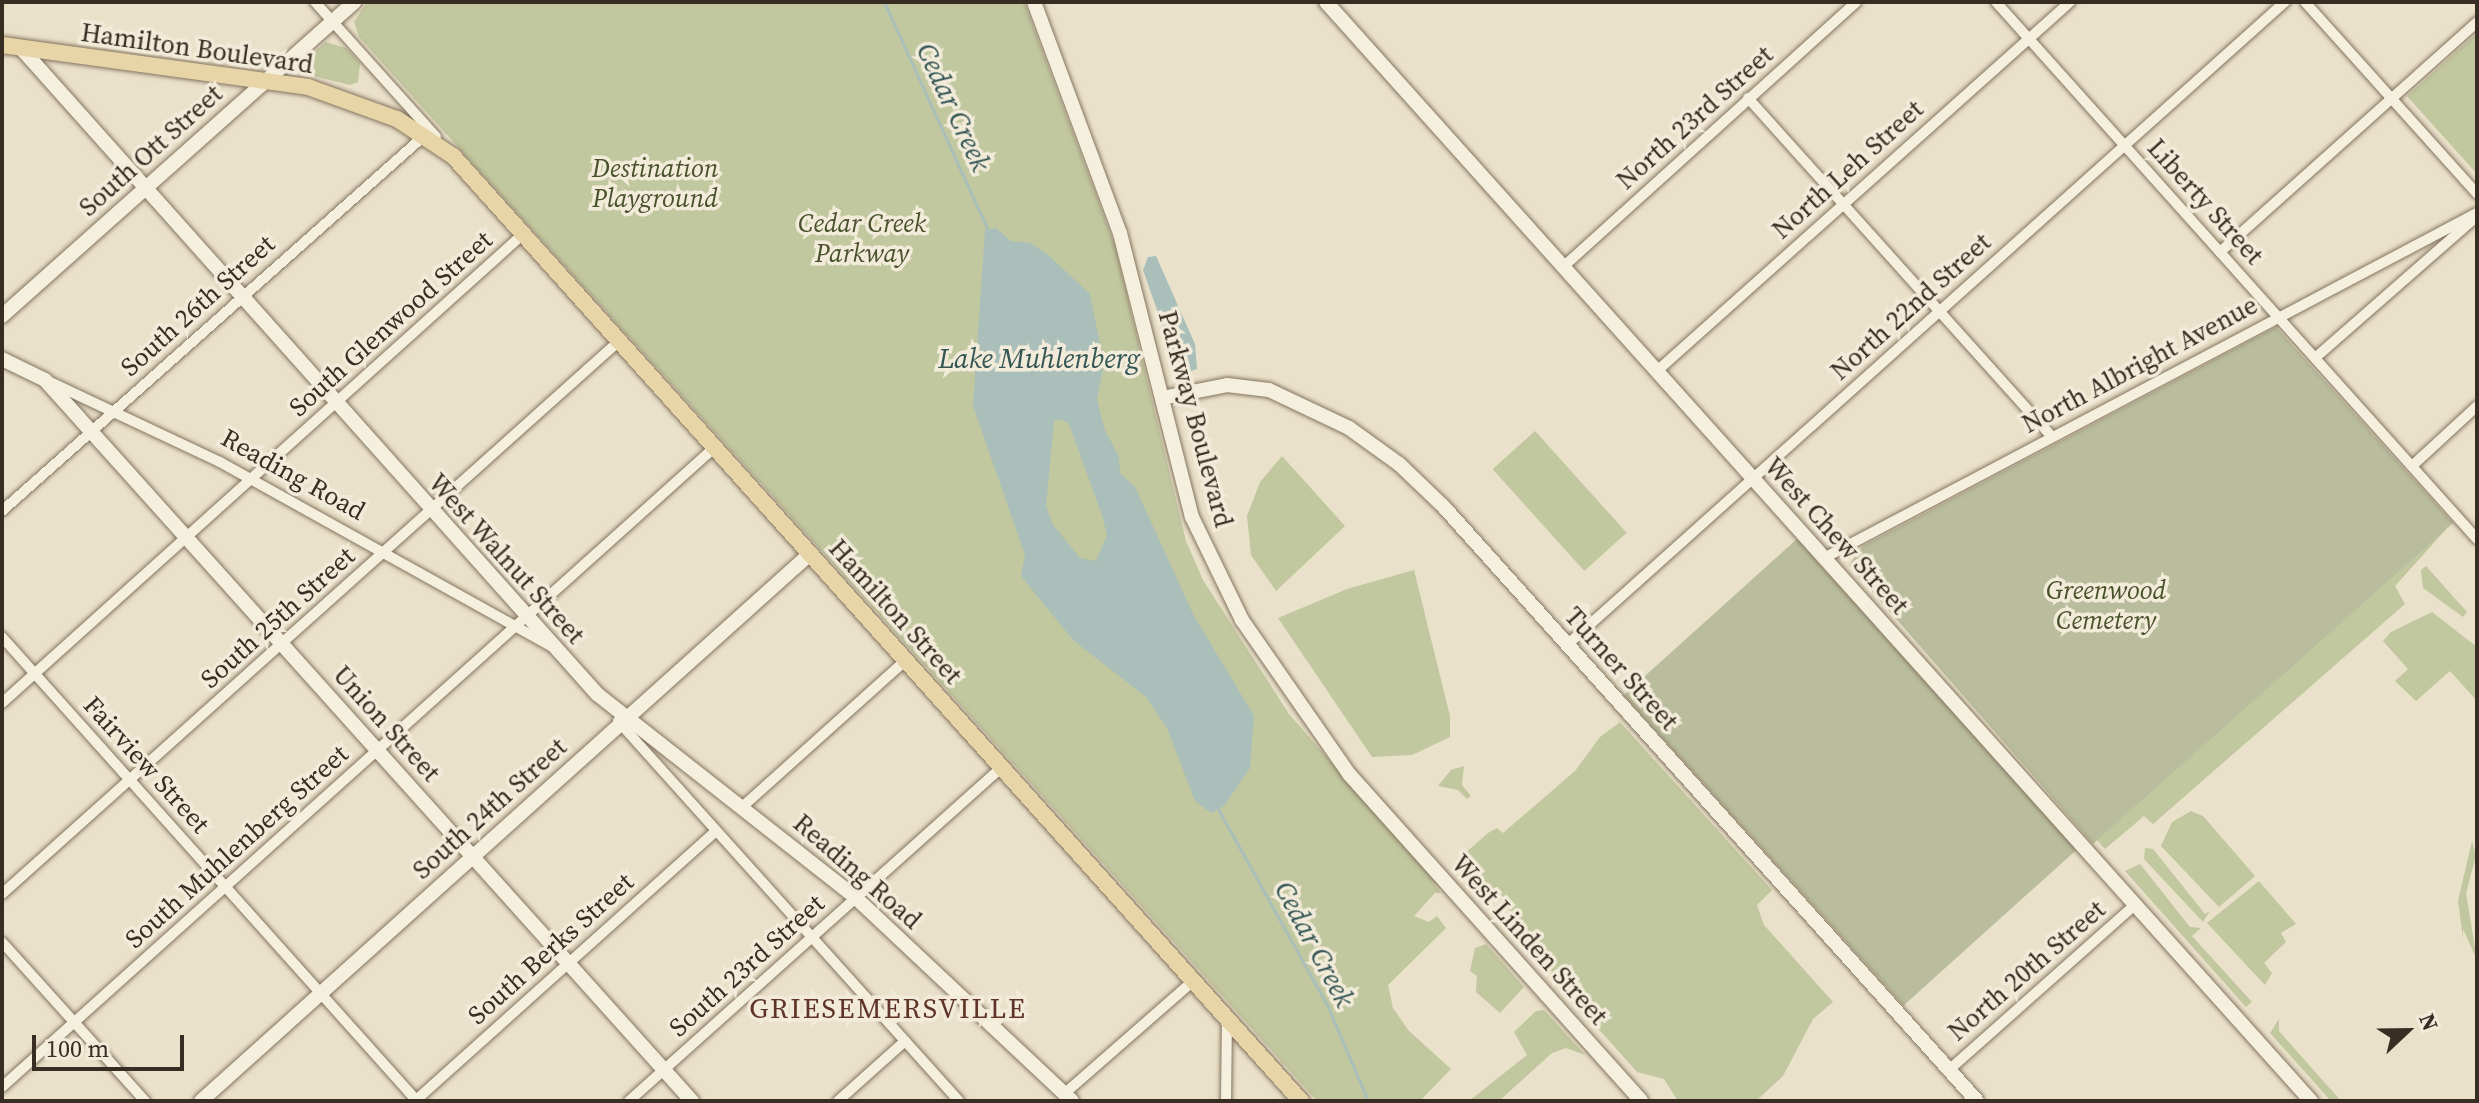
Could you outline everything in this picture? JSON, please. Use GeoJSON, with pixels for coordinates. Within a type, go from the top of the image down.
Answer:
{"type":"FeatureCollection","features":[{"type":"Feature","properties":{"kind":"main road","name":"Hamilton Boulevard"},"geometry":{"type":"LineString","coordinates":[[2,45],[267,79],[351,100],[425,135]]}},
{"type":"Feature","properties":{"kind":"main road","name":"Hamilton Street"},"geometry":{"type":"LineString","coordinates":[[425,135],[453,156],[1301,1101]]}},
{"type":"Feature","properties":{"kind":"street","name":"Hamilton Street"},"geometry":{"type":"LineString","coordinates":[[315,2],[453,156]]}},
{"type":"Feature","properties":{"kind":"street","name":"South Ott Street"},"geometry":{"type":"LineString","coordinates":[[2,316],[354,2]]}},
{"type":"Feature","properties":{"kind":"street","name":"Parkway Boulevard"},"geometry":{"type":"LineString","coordinates":[[1034,2],[1108,196],[1192,517],[1224,586],[1301,711],[1381,811]]}},
{"type":"Feature","properties":{"kind":"street","name":"West Chew Street"},"geometry":{"type":"LineString","coordinates":[[1326,2],[2311,1101]]}},
{"type":"Feature","properties":{"kind":"street","name":"North 23rd Street"},"geometry":{"type":"LineString","coordinates":[[1563,267],[1856,2]]}},
{"type":"Feature","properties":{"kind":"street","name":"Liberty Street"},"geometry":{"type":"LineString","coordinates":[[1996,2],[2477,539]]}},
{"type":"Feature","properties":{"kind":"street","name":"North Leh Street"},"geometry":{"type":"LineString","coordinates":[[1657,371],[2070,2]]}},
{"type":"Feature","properties":{"kind":"street","name":"North 22nd Street"},"geometry":{"type":"LineString","coordinates":[[1567,645],[2285,2]]}},
{"type":"Feature","properties":{"kind":"street"},"geometry":{"type":"LineString","coordinates":[[2305,2],[2477,194]]}},
{"type":"Feature","properties":{"kind":"street"},"geometry":{"type":"LineString","coordinates":[[2220,252],[2477,22]]}},
{"type":"Feature","properties":{"kind":"street","name":"West Walnut Street"},"geometry":{"type":"LineString","coordinates":[[20,47],[144,191],[430,511],[521,622],[553,648],[597,694]]}},
{"type":"Feature","properties":{"kind":"street"},"geometry":{"type":"LineString","coordinates":[[1748,98],[2051,436]]}},
{"type":"Feature","properties":{"kind":"street","name":"South 26th Street"},"geometry":{"type":"LineString","coordinates":[[2,511],[425,135]]}},
{"type":"Feature","properties":{"kind":"street"},"geometry":{"type":"LineString","coordinates":[[2315,358],[2477,215]]}},
{"type":"Feature","properties":{"kind":"street","name":"North Albright Avenue"},"geometry":{"type":"LineString","coordinates":[[1824,558],[2278,316],[2477,215]]}},
{"type":"Feature","properties":{"kind":"street","name":"South Glenwood Street"},"geometry":{"type":"LineString","coordinates":[[2,703],[523,234]]}},
{"type":"Feature","properties":{"kind":"street","name":"South 25th Street"},"geometry":{"type":"LineString","coordinates":[[2,894],[619,341]]}},
{"type":"Feature","properties":{"kind":"street","name":"Reading Road"},"geometry":{"type":"LineString","coordinates":[[2,359],[114,411],[521,622]]}},
{"type":"Feature","properties":{"kind":"street","name":"Union Street"},"geometry":{"type":"LineString","coordinates":[[45,380],[692,1101]]}},
{"type":"Feature","properties":{"kind":"street","name":"Turner Street"},"geometry":{"type":"LineString","coordinates":[[1162,398],[1250,385],[1294,400],[1349,428],[1421,484],[1977,1101]]}},
{"type":"Feature","properties":{"kind":"street"},"geometry":{"type":"LineString","coordinates":[[2412,466],[2477,406]]}},
{"type":"Feature","properties":{"kind":"street","name":"South Muhlenberg Street"},"geometry":{"type":"LineString","coordinates":[[2,1087],[715,447]]}},
{"type":"Feature","properties":{"kind":"street","name":"South 24th Street"},"geometry":{"type":"LineString","coordinates":[[201,1101],[811,553]]}},
{"type":"Feature","properties":{"kind":"street","name":"Fairview Street"},"geometry":{"type":"LineString","coordinates":[[2,637],[416,1101]]}},
{"type":"Feature","properties":{"kind":"street"},"geometry":{"type":"LineString","coordinates":[[741,808],[906,660]]}},
{"type":"Feature","properties":{"kind":"street","name":"Reading Road"},"geometry":{"type":"LineString","coordinates":[[597,694],[624,720],[856,898],[1068,1098]]}},
{"type":"Feature","properties":{"kind":"street"},"geometry":{"type":"LineString","coordinates":[[624,720],[716,831],[959,1101]]}},
{"type":"Feature","properties":{"kind":"street","name":"South 23rd Street"},"geometry":{"type":"LineString","coordinates":[[629,1101],[1002,767]]}},
{"type":"Feature","properties":{"kind":"street","name":"West Linden Street"},"geometry":{"type":"LineString","coordinates":[[1381,811],[1641,1101]]}},
{"type":"Feature","properties":{"kind":"street","name":"South Berks Street"},"geometry":{"type":"LineString","coordinates":[[416,1101],[716,831]]}},
{"type":"Feature","properties":{"kind":"street","name":"North 20th Street"},"geometry":{"type":"LineString","coordinates":[[1949,1070],[2135,905]]}},
{"type":"Feature","properties":{"kind":"street"},"geometry":{"type":"LineString","coordinates":[[2,942],[145,1101]]}},
{"type":"Feature","properties":{"kind":"street"},"geometry":{"type":"LineString","coordinates":[[1068,1098],[1193,981]]}},
{"type":"Feature","properties":{"kind":"street"},"geometry":{"type":"LineString","coordinates":[[1226,1101],[1227,1017]]}},
{"type":"Feature","properties":{"kind":"street"},"geometry":{"type":"LineString","coordinates":[[838,1101],[905,1041]]}},
{"type":"Feature","properties":{"kind":"green space","name":"Cedar Creek Parkway"},"geometry":{"type":"Polygon","coordinates":[[[367,2],[1024,2],[1115,246],[1186,541],[1203,580],[1289,714],[1444,891],[1431,880],[1441,893],[1435,893],[1414,916],[1429,922],[1437,916],[1446,928],[1388,985],[1393,1008],[1409,1031],[1451,1069],[1420,1101],[1317,1101],[359,37],[354,22],[367,2]]]}},
{"type":"Feature","properties":{"kind":"green space"},"geometry":{"type":"Polygon","coordinates":[[[2477,33],[2477,174],[2407,96],[2477,33]]]}},
{"type":"Feature","properties":{"kind":"green space"},"geometry":{"type":"Polygon","coordinates":[[[326,42],[346,48],[360,63],[358,82],[350,85],[292,71],[326,42]]]}},
{"type":"Feature","properties":{"kind":"green space","name":"Greenwood Cemetery"},"geometry":{"type":"Polygon","coordinates":[[[2276,327],[2453,523],[2093,844],[1849,565],[1863,546],[2276,327]]]}},
{"type":"Feature","properties":{"kind":"green space"},"geometry":{"type":"Polygon","coordinates":[[[1535,431],[1627,533],[1584,571],[1493,469],[1535,431]]]}},
{"type":"Feature","properties":{"kind":"green space"},"geometry":{"type":"Polygon","coordinates":[[[1282,456],[1345,526],[1276,591],[1251,555],[1247,516],[1260,482],[1282,456]]]}},
{"type":"Feature","properties":{"kind":"green space"},"geometry":{"type":"Polygon","coordinates":[[[2450,525],[2395,586],[2405,604],[2153,824],[2144,816],[2105,849],[2097,840],[2450,525]]]}},
{"type":"Feature","properties":{"kind":"green space"},"geometry":{"type":"Polygon","coordinates":[[[1797,539],[2077,850],[1904,1006],[1624,695],[1797,539]]]}},
{"type":"Feature","properties":{"kind":"green space"},"geometry":{"type":"Polygon","coordinates":[[[2426,566],[2467,612],[2463,617],[2423,588],[2421,570],[2426,566]]]}},
{"type":"Feature","properties":{"kind":"green space"},"geometry":{"type":"Polygon","coordinates":[[[1414,570],[1450,716],[1450,737],[1412,755],[1372,757],[1278,618],[1347,589],[1414,570]]]}},
{"type":"Feature","properties":{"kind":"green space"},"geometry":{"type":"Polygon","coordinates":[[[2432,612],[2477,647],[2477,701],[2450,671],[2416,701],[2395,681],[2408,669],[2383,641],[2391,632],[2432,612]]]}},
{"type":"Feature","properties":{"kind":"green space"},"geometry":{"type":"Polygon","coordinates":[[[1620,722],[1772,890],[1757,905],[1764,925],[1833,1002],[1813,1019],[1783,1076],[1756,1101],[1678,1101],[1664,1079],[1637,1072],[1523,944],[1517,920],[1463,855],[1497,828],[1503,833],[1575,771],[1600,737],[1620,722]]]}},
{"type":"Feature","properties":{"kind":"green space"},"geometry":{"type":"Polygon","coordinates":[[[1464,766],[1462,785],[1471,796],[1467,799],[1458,790],[1438,786],[1451,770],[1464,766]]]}},
{"type":"Feature","properties":{"kind":"green space"},"geometry":{"type":"Polygon","coordinates":[[[2191,811],[2203,816],[2255,876],[2219,907],[2161,846],[2172,822],[2191,811]]]}},
{"type":"Feature","properties":{"kind":"green space"},"geometry":{"type":"Polygon","coordinates":[[[2472,841],[2476,856],[2466,893],[2477,960],[2463,929],[2463,938],[2458,901],[2472,841]]]}},
{"type":"Feature","properties":{"kind":"green space"},"geometry":{"type":"Polygon","coordinates":[[[2145,848],[2153,849],[2205,914],[2210,911],[2203,922],[2144,859],[2145,848]]]}},
{"type":"Feature","properties":{"kind":"green space"},"geometry":{"type":"Polygon","coordinates":[[[2140,864],[2190,927],[2201,928],[2192,936],[2252,1002],[2246,1007],[2125,871],[2140,864]]]}},
{"type":"Feature","properties":{"kind":"green space"},"geometry":{"type":"Polygon","coordinates":[[[2259,881],[2296,924],[2281,933],[2286,942],[2264,963],[2272,973],[2265,985],[2207,923],[2259,881]]]}},
{"type":"Feature","properties":{"kind":"green space"},"geometry":{"type":"Polygon","coordinates":[[[1486,944],[1524,987],[1500,1013],[1476,992],[1477,976],[1470,971],[1475,948],[1486,944]]]}},
{"type":"Feature","properties":{"kind":"green space"},"geometry":{"type":"Polygon","coordinates":[[[1544,1010],[1585,1055],[1566,1048],[1552,1053],[1499,1101],[1469,1101],[1527,1055],[1514,1032],[1536,1011],[1544,1010]]]}},
{"type":"Feature","properties":{"kind":"green space"},"geometry":{"type":"Polygon","coordinates":[[[2279,1019],[2279,1031],[2341,1101],[2331,1101],[2270,1033],[2279,1019]]]}},
{"type":"Feature","properties":{"kind":"water","name":"Lake Muhlenberg"},"geometry":{"type":"Polygon","coordinates":[[[996,228],[1011,241],[1030,243],[1047,254],[1090,294],[1104,364],[1097,399],[1104,428],[1119,457],[1120,473],[1135,487],[1194,616],[1254,716],[1250,768],[1224,806],[1211,813],[1195,801],[1167,728],[1146,697],[1073,640],[1021,576],[1025,555],[973,406],[985,230],[996,228]],[[1061,419],[1054,421],[1046,506],[1053,525],[1080,558],[1096,561],[1107,535],[1069,424],[1061,419]]]}},
{"type":"Feature","properties":{"kind":"water"},"geometry":{"type":"Polygon","coordinates":[[[1156,256],[1195,344],[1197,369],[1186,373],[1178,370],[1143,270],[1148,257],[1156,256]]]}},
{"type":"Feature","properties":{"kind":"waterway","name":"Cedar Creek"},"geometry":{"type":"LineString","coordinates":[[884,2],[988,230]]}},
{"type":"Feature","properties":{"kind":"waterway","name":"Cedar Creek"},"geometry":{"type":"LineString","coordinates":[[1218,809],[1328,1007],[1368,1101]]}},
{"type":"Feature","properties":{"kind":"district","name":"GRIESEMERSVILLE"},"geometry":{"type":"Point","coordinates":[888,1008]}},
{"type":"Feature","properties":{"kind":"park label","name":"Destination Playground"},"geometry":{"type":"Point","coordinates":[655,184]}}]}
